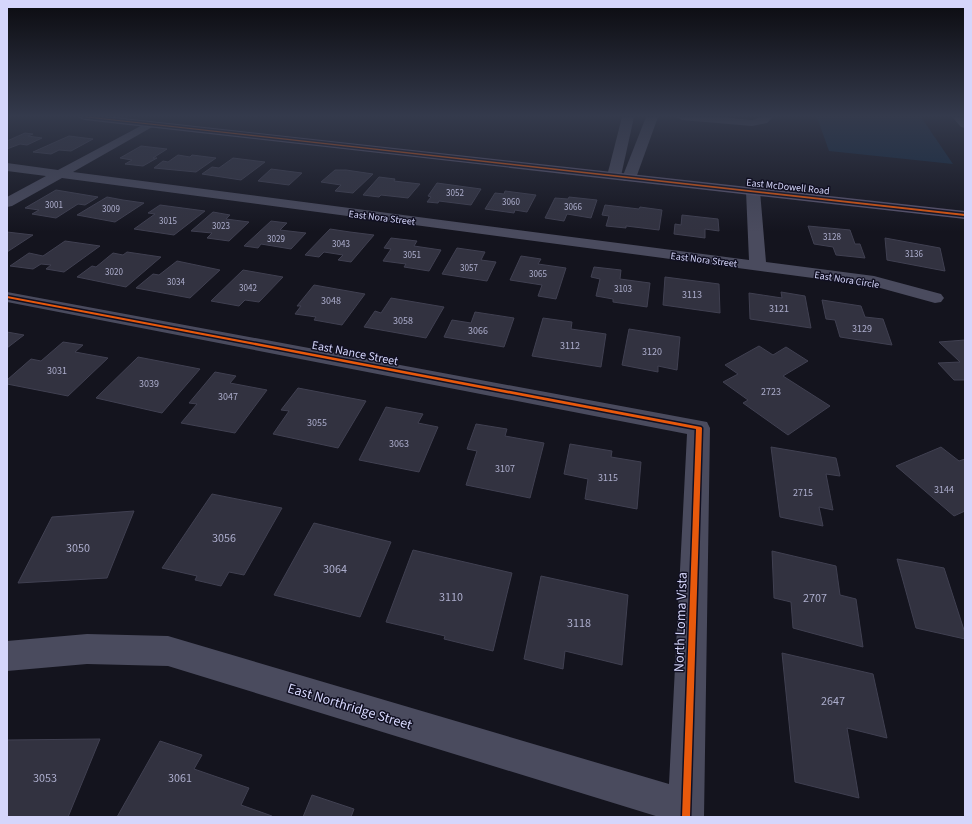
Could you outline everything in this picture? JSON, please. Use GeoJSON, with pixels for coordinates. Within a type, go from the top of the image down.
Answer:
{"type":"FeatureCollection","features":[{"type":"Feature","properties":{"kind":"main road","name":"East McDowell Road"},"geometry":{"type":"LineString","coordinates":[[431,155],[965,214]]}},
{"type":"Feature","properties":{"kind":"street"},"geometry":{"type":"LineString","coordinates":[[7,203],[94,155]]}},
{"type":"Feature","properties":{"kind":"street"},"geometry":{"type":"LineString","coordinates":[[614,176],[619,155]]}},
{"type":"Feature","properties":{"kind":"street"},"geometry":{"type":"LineString","coordinates":[[629,178],[638,155]]}},
{"type":"Feature","properties":{"kind":"street","name":"East Nora Street"},"geometry":{"type":"LineString","coordinates":[[7,167],[758,266]]}},
{"type":"Feature","properties":{"kind":"street"},"geometry":{"type":"LineString","coordinates":[[753,191],[758,266]]}},
{"type":"Feature","properties":{"kind":"street","name":"East Nora Circle"},"geometry":{"type":"LineString","coordinates":[[758,266],[874,281],[935,298]]}},
{"type":"Feature","properties":{"kind":"street","name":"East Nance Street"},"geometry":{"type":"LineString","coordinates":[[7,297],[699,428]]}},
{"type":"Feature","properties":{"kind":"street","name":"North Loma Vista"},"geometry":{"type":"LineString","coordinates":[[686,812],[699,428]]}},
{"type":"Feature","properties":{"kind":"street","name":"East Northridge Street"},"geometry":{"type":"LineString","coordinates":[[7,656],[88,649],[168,651],[686,812]]}},
{"type":"Feature","properties":{"kind":"water"},"geometry":{"type":"Polygon","coordinates":[[[871,155],[947,155],[953,164],[871,155]]]}},
{"type":"Feature","properties":{"kind":"building"},"geometry":{"type":"Polygon","coordinates":[[[124,155],[157,155],[153,158],[157,158],[143,166],[125,164],[132,160],[120,158],[124,155]]]}},
{"type":"Feature","properties":{"kind":"building"},"geometry":{"type":"Polygon","coordinates":[[[177,155],[190,157],[196,155],[216,158],[196,172],[154,168],[163,161],[168,162],[177,155]]]}},
{"type":"Feature","properties":{"kind":"building"},"geometry":{"type":"Polygon","coordinates":[[[233,158],[265,162],[241,180],[202,174],[212,167],[219,168],[233,158]]]}},
{"type":"Feature","properties":{"kind":"building"},"geometry":{"type":"Polygon","coordinates":[[[271,169],[302,173],[289,185],[258,181],[271,169]]]}},
{"type":"Feature","properties":{"kind":"building"},"geometry":{"type":"Polygon","coordinates":[[[335,170],[373,174],[353,193],[335,191],[341,185],[321,182],[335,170]]]}},
{"type":"Feature","properties":{"kind":"building"},"geometry":{"type":"Polygon","coordinates":[[[379,177],[395,179],[394,181],[420,184],[408,198],[363,195],[379,177]]]}},
{"type":"Feature","properties":{"kind":"building"},"geometry":{"type":"Polygon","coordinates":[[[437,183],[481,189],[471,205],[439,201],[438,203],[427,202],[431,197],[428,196],[437,183]]]}},
{"type":"Feature","properties":{"kind":"building"},"geometry":{"type":"Polygon","coordinates":[[[56,190],[98,197],[85,205],[78,204],[56,218],[32,214],[39,210],[25,208],[56,190]]]}},
{"type":"Feature","properties":{"kind":"building"},"geometry":{"type":"Polygon","coordinates":[[[505,191],[536,195],[527,212],[515,210],[514,213],[485,209],[495,193],[504,194],[505,191]]]}},
{"type":"Feature","properties":{"kind":"building"},"geometry":{"type":"Polygon","coordinates":[[[107,197],[144,203],[115,222],[77,215],[107,197]]]}},
{"type":"Feature","properties":{"kind":"building"},"geometry":{"type":"Polygon","coordinates":[[[569,197],[597,200],[591,218],[567,214],[564,221],[545,218],[555,198],[568,199],[569,197]]]}},
{"type":"Feature","properties":{"kind":"building"},"geometry":{"type":"Polygon","coordinates":[[[160,205],[205,211],[174,235],[134,229],[155,214],[148,213],[160,205]]]}},
{"type":"Feature","properties":{"kind":"building"},"geometry":{"type":"Polygon","coordinates":[[[605,205],[662,210],[659,230],[626,226],[626,228],[606,226],[609,216],[602,215],[605,205]]]}},
{"type":"Feature","properties":{"kind":"building"},"geometry":{"type":"Polygon","coordinates":[[[213,212],[230,215],[226,219],[249,222],[229,241],[207,238],[212,233],[191,231],[213,212]]]}},
{"type":"Feature","properties":{"kind":"building"},"geometry":{"type":"Polygon","coordinates":[[[682,215],[718,219],[719,231],[705,229],[705,238],[674,234],[675,224],[681,225],[682,215]]]}},
{"type":"Feature","properties":{"kind":"building"},"geometry":{"type":"Polygon","coordinates":[[[271,221],[287,223],[280,230],[306,233],[291,249],[261,244],[258,248],[244,246],[271,221]]]}},
{"type":"Feature","properties":{"kind":"building"},"geometry":{"type":"Polygon","coordinates":[[[808,226],[850,230],[855,244],[860,244],[865,258],[836,255],[833,247],[814,244],[808,226]]]}},
{"type":"Feature","properties":{"kind":"building"},"geometry":{"type":"Polygon","coordinates":[[[330,229],[374,235],[351,262],[338,260],[343,255],[324,252],[319,257],[305,255],[330,229]]]}},
{"type":"Feature","properties":{"kind":"building"},"geometry":{"type":"Polygon","coordinates":[[[7,232],[33,235],[7,252],[7,232]]]}},
{"type":"Feature","properties":{"kind":"building"},"geometry":{"type":"Polygon","coordinates":[[[391,238],[417,241],[414,246],[441,250],[429,271],[404,267],[406,264],[383,261],[391,249],[384,248],[391,238]]]}},
{"type":"Feature","properties":{"kind":"building"},"geometry":{"type":"Polygon","coordinates":[[[885,238],[940,248],[945,271],[887,260],[885,238]]]}},
{"type":"Feature","properties":{"kind":"building"},"geometry":{"type":"Polygon","coordinates":[[[65,241],[100,246],[64,272],[46,269],[51,265],[41,264],[33,269],[10,266],[29,253],[43,256],[65,241]]]}},
{"type":"Feature","properties":{"kind":"building"},"geometry":{"type":"Polygon","coordinates":[[[457,248],[485,252],[481,260],[496,262],[487,281],[442,274],[457,248]]]}},
{"type":"Feature","properties":{"kind":"building"},"geometry":{"type":"Polygon","coordinates":[[[127,252],[161,257],[126,287],[77,277],[92,266],[96,267],[113,253],[123,255],[127,252]]]}},
{"type":"Feature","properties":{"kind":"building"},"geometry":{"type":"Polygon","coordinates":[[[521,256],[541,259],[538,264],[566,268],[556,299],[538,296],[542,285],[510,280],[521,256]]]}},
{"type":"Feature","properties":{"kind":"building"},"geometry":{"type":"Polygon","coordinates":[[[177,261],[220,270],[190,298],[136,288],[153,274],[159,275],[177,261]]]}},
{"type":"Feature","properties":{"kind":"building"},"geometry":{"type":"Polygon","coordinates":[[[594,267],[621,270],[620,279],[650,283],[647,307],[613,302],[613,299],[596,296],[600,279],[591,277],[594,267]]]}},
{"type":"Feature","properties":{"kind":"building"},"geometry":{"type":"Polygon","coordinates":[[[243,270],[283,277],[259,302],[245,300],[239,306],[211,301],[243,270]]]}},
{"type":"Feature","properties":{"kind":"building"},"geometry":{"type":"Polygon","coordinates":[[[665,277],[719,284],[720,313],[663,305],[665,277]]]}},
{"type":"Feature","properties":{"kind":"building"},"geometry":{"type":"Polygon","coordinates":[[[314,285],[365,294],[342,325],[314,320],[316,317],[295,314],[301,306],[297,306],[314,285]]]}},
{"type":"Feature","properties":{"kind":"building"},"geometry":{"type":"Polygon","coordinates":[[[781,292],[805,296],[811,328],[750,319],[749,293],[782,298],[781,292]]]}},
{"type":"Feature","properties":{"kind":"building"},"geometry":{"type":"Polygon","coordinates":[[[391,298],[444,307],[426,338],[364,327],[375,311],[381,313],[391,298]]]}},
{"type":"Feature","properties":{"kind":"building"},"geometry":{"type":"Polygon","coordinates":[[[822,300],[861,306],[865,317],[883,319],[892,345],[840,337],[835,320],[826,319],[822,300]]]}},
{"type":"Feature","properties":{"kind":"building"},"geometry":{"type":"Polygon","coordinates":[[[475,312],[514,318],[504,347],[444,337],[452,320],[471,323],[475,312]]]}},
{"type":"Feature","properties":{"kind":"building"},"geometry":{"type":"Polygon","coordinates":[[[543,318],[572,322],[571,329],[606,334],[601,367],[532,356],[543,318]]]}},
{"type":"Feature","properties":{"kind":"building"},"geometry":{"type":"Polygon","coordinates":[[[629,329],[680,337],[677,370],[658,366],[658,372],[622,365],[629,329]]]}},
{"type":"Feature","properties":{"kind":"building"},"geometry":{"type":"Polygon","coordinates":[[[7,332],[24,335],[7,348],[7,332]]]}},
{"type":"Feature","properties":{"kind":"building"},"geometry":{"type":"Polygon","coordinates":[[[965,340],[965,380],[954,380],[938,363],[960,362],[939,342],[965,340]]]}},
{"type":"Feature","properties":{"kind":"building"},"geometry":{"type":"Polygon","coordinates":[[[63,342],[83,345],[75,352],[108,358],[68,396],[7,384],[7,380],[31,359],[41,361],[63,342]]]}},
{"type":"Feature","properties":{"kind":"building"},"geometry":{"type":"Polygon","coordinates":[[[759,346],[773,355],[786,347],[808,361],[783,376],[830,406],[788,435],[743,403],[748,400],[723,382],[738,374],[725,365],[759,346]]]}},
{"type":"Feature","properties":{"kind":"building"},"geometry":{"type":"Polygon","coordinates":[[[138,357],[200,369],[162,413],[96,398],[138,357]]]}},
{"type":"Feature","properties":{"kind":"building"},"geometry":{"type":"Polygon","coordinates":[[[215,372],[236,376],[230,383],[267,390],[235,433],[181,423],[197,404],[189,403],[215,372]]]}},
{"type":"Feature","properties":{"kind":"building"},"geometry":{"type":"Polygon","coordinates":[[[298,388],[366,401],[338,448],[273,434],[289,411],[281,410],[298,388]]]}},
{"type":"Feature","properties":{"kind":"building"},"geometry":{"type":"Polygon","coordinates":[[[386,407],[423,414],[418,423],[438,427],[419,472],[359,460],[386,407]]]}},
{"type":"Feature","properties":{"kind":"building"},"geometry":{"type":"Polygon","coordinates":[[[476,424],[507,429],[505,436],[544,443],[530,498],[466,485],[477,451],[467,449],[476,424]]]}},
{"type":"Feature","properties":{"kind":"building"},"geometry":{"type":"Polygon","coordinates":[[[570,444],[612,451],[611,457],[641,462],[637,509],[585,499],[588,479],[564,474],[570,444]]]}},
{"type":"Feature","properties":{"kind":"building"},"geometry":{"type":"Polygon","coordinates":[[[771,447],[836,458],[840,476],[826,474],[833,510],[819,507],[823,526],[780,517],[771,447]]]}},
{"type":"Feature","properties":{"kind":"building"},"geometry":{"type":"Polygon","coordinates":[[[941,447],[959,461],[965,459],[965,511],[954,516],[896,466],[941,447]]]}},
{"type":"Feature","properties":{"kind":"building"},"geometry":{"type":"Polygon","coordinates":[[[212,494],[282,508],[244,575],[229,572],[221,586],[195,580],[197,576],[162,568],[212,494]]]}},
{"type":"Feature","properties":{"kind":"building"},"geometry":{"type":"Polygon","coordinates":[[[134,511],[107,578],[18,583],[52,517],[134,511]]]}},
{"type":"Feature","properties":{"kind":"building"},"geometry":{"type":"Polygon","coordinates":[[[314,523],[391,542],[360,617],[274,595],[314,523]]]}},
{"type":"Feature","properties":{"kind":"building"},"geometry":{"type":"Polygon","coordinates":[[[413,550],[512,573],[493,651],[444,639],[445,636],[386,622],[413,550]]]}},
{"type":"Feature","properties":{"kind":"building"},"geometry":{"type":"Polygon","coordinates":[[[772,551],[836,566],[840,595],[856,599],[863,647],[793,628],[791,602],[774,598],[772,551]]]}},
{"type":"Feature","properties":{"kind":"building"},"geometry":{"type":"Polygon","coordinates":[[[897,559],[944,568],[965,633],[965,639],[916,628],[897,559]]]}},
{"type":"Feature","properties":{"kind":"building"},"geometry":{"type":"Polygon","coordinates":[[[541,576],[628,595],[622,665],[565,651],[563,669],[524,659],[541,576]]]}},
{"type":"Feature","properties":{"kind":"building"},"geometry":{"type":"Polygon","coordinates":[[[782,653],[873,674],[887,738],[847,728],[859,798],[795,782],[782,653]]]}},
{"type":"Feature","properties":{"kind":"building"},"geometry":{"type":"Polygon","coordinates":[[[100,739],[68,817],[7,817],[7,740],[100,739]]]}},
{"type":"Feature","properties":{"kind":"building"},"geometry":{"type":"Polygon","coordinates":[[[160,741],[202,755],[194,769],[249,788],[241,805],[272,816],[117,817],[160,741]]]}},
{"type":"Feature","properties":{"kind":"building"},"geometry":{"type":"Polygon","coordinates":[[[312,795],[354,809],[351,817],[303,817],[312,795]]]}},
{"type":"Feature","properties":{"kind":"cycle path"},"geometry":{"type":"LineString","coordinates":[[430,155],[965,215]]}},
{"type":"Feature","properties":{"kind":"cycle path"},"geometry":{"type":"LineString","coordinates":[[7,297],[699,428],[686,817]]}}]}
